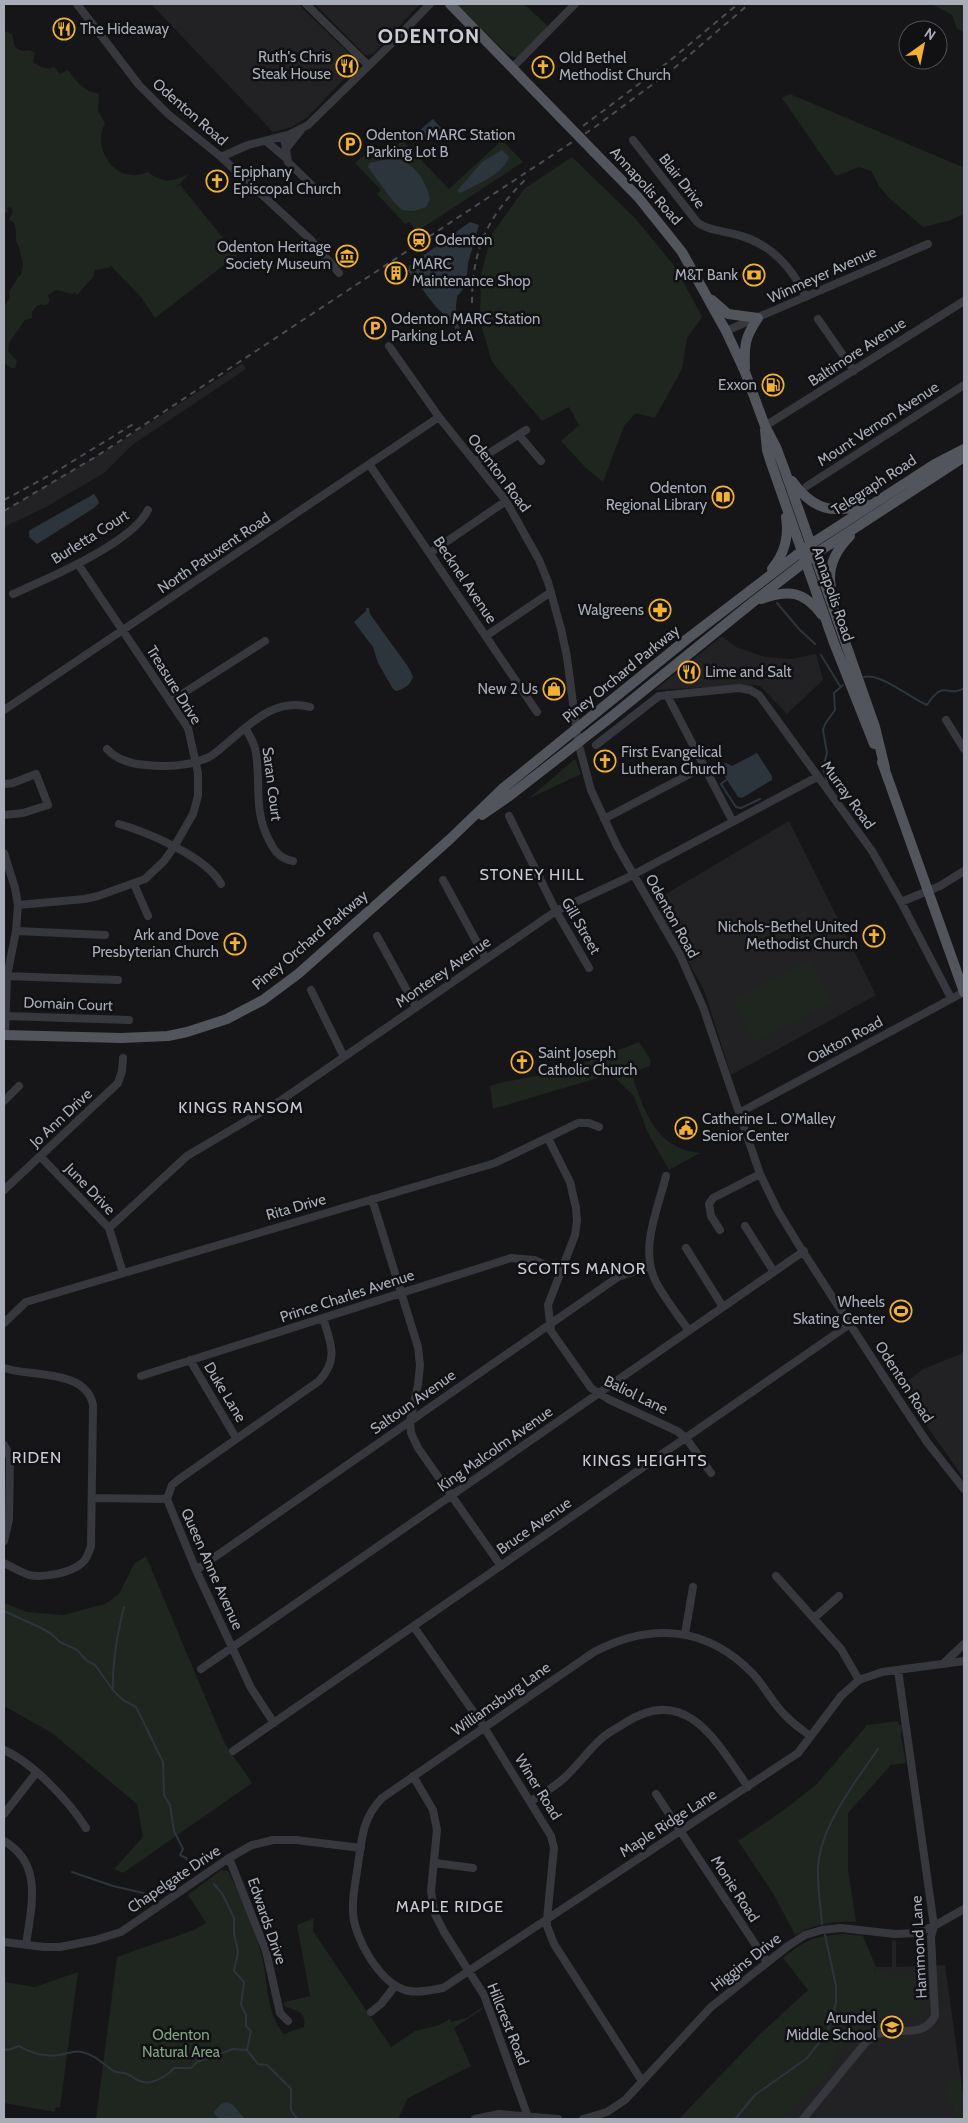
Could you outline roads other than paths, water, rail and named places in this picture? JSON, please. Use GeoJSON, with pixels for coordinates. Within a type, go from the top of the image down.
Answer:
{"type":"FeatureCollection","features":[{"type":"Feature","properties":{"kind":"main road","name":"Annapolis Road"},"geometry":{"type":"LineString","coordinates":[[450,4],[638,197],[682,252],[726,331],[745,372],[765,426],[776,447],[785,471],[809,552],[826,620],[851,689],[885,768],[964,992]]}},
{"type":"Feature","properties":{"kind":"main road"},"geometry":{"type":"LineString","coordinates":[[706,296],[728,314],[758,318],[744,345],[745,372]]}},
{"type":"Feature","properties":{"kind":"main road","name":"Annapolis Road"},"geometry":{"type":"LineString","coordinates":[[765,426],[767,450],[784,499],[837,616],[875,727],[885,768]]}},
{"type":"Feature","properties":{"kind":"main road","name":"Telegraph Road"},"geometry":{"type":"LineString","coordinates":[[809,552],[881,499],[935,464],[964,449]]}},
{"type":"Feature","properties":{"kind":"main road","name":"Telegraph Road"},"geometry":{"type":"LineString","coordinates":[[809,552],[868,519],[964,457]]}},
{"type":"Feature","properties":{"kind":"main road"},"geometry":{"type":"LineString","coordinates":[[785,471],[804,496],[811,502],[824,508],[837,510],[852,509],[881,499]]}},
{"type":"Feature","properties":{"kind":"main road"},"geometry":{"type":"LineString","coordinates":[[760,583],[777,562],[785,548],[788,527],[784,499]]}},
{"type":"Feature","properties":{"kind":"main road"},"geometry":{"type":"LineString","coordinates":[[837,616],[830,582],[830,571],[835,555],[842,545],[868,519]]}},
{"type":"Feature","properties":{"kind":"main road","name":"Piney Orchard Parkway"},"geometry":{"type":"LineString","coordinates":[[4,1035],[154,1037],[187,1032],[246,1010],[298,974],[464,827],[502,789],[576,728],[760,583],[809,552]]}},
{"type":"Feature","properties":{"kind":"main road","name":"Piney Orchard Parkway"},"geometry":{"type":"LineString","coordinates":[[464,827],[508,797],[611,717],[753,602],[809,552]]}},
{"type":"Feature","properties":{"kind":"main road"},"geometry":{"type":"LineString","coordinates":[[753,602],[781,592],[794,594],[809,601],[826,620]]}},
{"type":"Feature","properties":{"kind":"street","name":"Odenton Road"},"geometry":{"type":"LineString","coordinates":[[77,4],[139,85],[168,114],[221,158],[311,240],[339,273]]}},
{"type":"Feature","properties":{"kind":"street"},"geometry":{"type":"LineString","coordinates":[[306,4],[368,65]]}},
{"type":"Feature","properties":{"kind":"street"},"geometry":{"type":"LineString","coordinates":[[286,150],[302,129],[328,107],[430,4]]}},
{"type":"Feature","properties":{"kind":"street"},"geometry":{"type":"LineString","coordinates":[[512,68],[576,4]]}},
{"type":"Feature","properties":{"kind":"street"},"geometry":{"type":"LineString","coordinates":[[221,158],[248,145],[284,136],[302,129]]}},
{"type":"Feature","properties":{"kind":"street"},"geometry":{"type":"LineString","coordinates":[[284,136],[287,159]]}},
{"type":"Feature","properties":{"kind":"street","name":"Blair Drive"},"geometry":{"type":"LineString","coordinates":[[633,140],[697,222],[706,228],[752,239],[771,250],[791,269],[806,297]]}},
{"type":"Feature","properties":{"kind":"street"},"geometry":{"type":"LineString","coordinates":[[266,141],[287,159],[319,192]]}},
{"type":"Feature","properties":{"kind":"street","name":"Winmeyer Avenue"},"geometry":{"type":"LineString","coordinates":[[726,331],[928,244]]}},
{"type":"Feature","properties":{"kind":"street","name":"Baltimore Avenue"},"geometry":{"type":"LineString","coordinates":[[765,426],[964,301]]}},
{"type":"Feature","properties":{"kind":"street"},"geometry":{"type":"LineString","coordinates":[[818,319],[854,371]]}},
{"type":"Feature","properties":{"kind":"street","name":"Odenton Road"},"geometry":{"type":"LineString","coordinates":[[389,346],[439,417],[506,502],[536,555],[551,592],[567,657],[578,742],[591,790],[633,874],[680,955],[701,1002],[760,1174],[778,1211],[927,1442],[964,1489]]}},
{"type":"Feature","properties":{"kind":"street","name":"Mount Vernon Avenue"},"geometry":{"type":"LineString","coordinates":[[807,486],[964,386]]}},
{"type":"Feature","properties":{"kind":"street","name":"North Patuxent Road"},"geometry":{"type":"LineString","coordinates":[[4,710],[439,417]]}},
{"type":"Feature","properties":{"kind":"street"},"geometry":{"type":"LineString","coordinates":[[475,462],[526,430]]}},
{"type":"Feature","properties":{"kind":"street"},"geometry":{"type":"LineString","coordinates":[[519,435],[541,461]]}},
{"type":"Feature","properties":{"kind":"street","name":"Becknel Avenue"},"geometry":{"type":"LineString","coordinates":[[369,464],[536,712]]}},
{"type":"Feature","properties":{"kind":"street"},"geometry":{"type":"LineString","coordinates":[[430,553],[506,502]]}},
{"type":"Feature","properties":{"kind":"street","name":"Burletta Court"},"geometry":{"type":"LineString","coordinates":[[13,594],[78,564],[137,526],[148,510]]}},
{"type":"Feature","properties":{"kind":"street","name":"Treasure Drive"},"geometry":{"type":"LineString","coordinates":[[18,905],[85,899],[134,884],[153,872],[174,848],[196,805],[199,785],[196,761],[188,728],[78,564]]}},
{"type":"Feature","properties":{"kind":"street"},"geometry":{"type":"LineString","coordinates":[[486,636],[551,592]]}},
{"type":"Feature","properties":{"kind":"street"},"geometry":{"type":"LineString","coordinates":[[171,701],[264,641]]}},
{"type":"Feature","properties":{"kind":"street","name":"Murray Road"},"geometry":{"type":"LineString","coordinates":[[667,695],[739,688],[750,690],[759,695],[872,851],[951,998]]}},
{"type":"Feature","properties":{"kind":"street"},"geometry":{"type":"LineString","coordinates":[[596,745],[659,696],[667,695],[733,822]]}},
{"type":"Feature","properties":{"kind":"street"},"geometry":{"type":"LineString","coordinates":[[108,749],[118,758],[140,764],[166,766],[196,761],[213,754],[245,728],[278,707],[293,704],[310,707]]}},
{"type":"Feature","properties":{"kind":"street"},"geometry":{"type":"LineString","coordinates":[[611,717],[619,727]]}},
{"type":"Feature","properties":{"kind":"street"},"geometry":{"type":"LineString","coordinates":[[946,720],[964,749]]}},
{"type":"Feature","properties":{"kind":"street","name":"Saran Court"},"geometry":{"type":"LineString","coordinates":[[245,728],[251,736],[256,755],[257,798],[261,822],[276,852],[282,857],[293,861]]}},
{"type":"Feature","properties":{"kind":"street"},"geometry":{"type":"LineString","coordinates":[[604,819],[704,767]]}},
{"type":"Feature","properties":{"kind":"street"},"geometry":{"type":"LineString","coordinates":[[4,784],[13,783],[36,774],[48,805],[23,813],[4,815]]}},
{"type":"Feature","properties":{"kind":"street","name":"Monterey Avenue"},"geometry":{"type":"LineString","coordinates":[[108,1228],[187,1156],[258,1115],[556,912],[633,874],[817,777]]}},
{"type":"Feature","properties":{"kind":"street","name":"Gill Street"},"geometry":{"type":"LineString","coordinates":[[508,816],[556,912],[589,968]]}},
{"type":"Feature","properties":{"kind":"street"},"geometry":{"type":"LineString","coordinates":[[119,824],[148,833],[174,848],[213,872],[221,884]]}},
{"type":"Feature","properties":{"kind":"street"},"geometry":{"type":"LineString","coordinates":[[4,853],[5,865],[15,888],[18,905],[16,931],[5,976],[6,1016],[4,1035]]}},
{"type":"Feature","properties":{"kind":"street"},"geometry":{"type":"LineString","coordinates":[[901,902],[928,891],[964,871]]}},
{"type":"Feature","properties":{"kind":"street"},"geometry":{"type":"LineString","coordinates":[[443,880],[486,959]]}},
{"type":"Feature","properties":{"kind":"street"},"geometry":{"type":"LineString","coordinates":[[134,884],[148,916]]}},
{"type":"Feature","properties":{"kind":"street"},"geometry":{"type":"LineString","coordinates":[[16,931],[105,935]]}},
{"type":"Feature","properties":{"kind":"street"},"geometry":{"type":"LineString","coordinates":[[377,936],[416,1007]]}},
{"type":"Feature","properties":{"kind":"street"},"geometry":{"type":"LineString","coordinates":[[5,976],[118,980]]}},
{"type":"Feature","properties":{"kind":"street"},"geometry":{"type":"LineString","coordinates":[[311,990],[344,1057]]}},
{"type":"Feature","properties":{"kind":"street","name":"Oakton Road"},"geometry":{"type":"LineString","coordinates":[[739,1113],[964,992]]}},
{"type":"Feature","properties":{"kind":"street","name":"Domain Court"},"geometry":{"type":"LineString","coordinates":[[6,1016],[129,1020]]}},
{"type":"Feature","properties":{"kind":"street","name":"Jo Ann Drive"},"geometry":{"type":"LineString","coordinates":[[4,1190],[118,1083],[122,1071],[122,1058]]}},
{"type":"Feature","properties":{"kind":"street"},"geometry":{"type":"LineString","coordinates":[[4,1101],[19,1086]]}},
{"type":"Feature","properties":{"kind":"street","name":"Rita Drive"},"geometry":{"type":"LineString","coordinates":[[4,1323],[26,1302],[494,1163],[578,1123],[589,1122],[599,1127]]}},
{"type":"Feature","properties":{"kind":"street","name":"Baliol Lane"},"geometry":{"type":"LineString","coordinates":[[548,1138],[570,1182],[577,1221],[575,1235],[548,1305],[550,1325],[554,1337],[584,1381],[599,1394],[677,1431],[686,1438],[711,1473]]}},
{"type":"Feature","properties":{"kind":"street","name":"June Drive"},"geometry":{"type":"LineString","coordinates":[[40,1156],[108,1228],[122,1273]]}},
{"type":"Feature","properties":{"kind":"street"},"geometry":{"type":"LineString","coordinates":[[720,1230],[711,1216],[710,1204],[713,1198],[760,1174]]}},
{"type":"Feature","properties":{"kind":"street"},"geometry":{"type":"LineString","coordinates":[[666,1176],[649,1244],[650,1266],[656,1282],[689,1331]]}},
{"type":"Feature","properties":{"kind":"street"},"geometry":{"type":"LineString","coordinates":[[372,1199],[418,1348],[420,1365],[418,1385],[410,1421],[411,1433],[418,1448],[501,1566]]}},
{"type":"Feature","properties":{"kind":"street"},"geometry":{"type":"LineString","coordinates":[[745,1226],[774,1272]]}},
{"type":"Feature","properties":{"kind":"street"},"geometry":{"type":"LineString","coordinates":[[686,1248],[722,1307]]}},
{"type":"Feature","properties":{"kind":"street","name":"King Malcolm Avenue"},"geometry":{"type":"LineString","coordinates":[[201,1670],[722,1307],[804,1252]]}},
{"type":"Feature","properties":{"kind":"street","name":"Prince Charles Avenue"},"geometry":{"type":"LineString","coordinates":[[141,1376],[511,1258],[534,1260],[561,1271]]}},
{"type":"Feature","properties":{"kind":"street","name":"Saltoun Avenue"},"geometry":{"type":"LineString","coordinates":[[196,1570],[618,1277],[650,1266]]}},
{"type":"Feature","properties":{"kind":"street","name":"Queen Anne Avenue"},"geometry":{"type":"LineString","coordinates":[[274,1722],[251,1688],[196,1570],[167,1499],[172,1485],[178,1480],[319,1382],[326,1374],[331,1366],[332,1356],[331,1344],[323,1318]]}},
{"type":"Feature","properties":{"kind":"street","name":"Bruce Avenue"},"geometry":{"type":"LineString","coordinates":[[233,1751],[850,1324]]}},
{"type":"Feature","properties":{"kind":"street","name":"Duke Lane"},"geometry":{"type":"LineString","coordinates":[[190,1360],[236,1438]]}},
{"type":"Feature","properties":{"kind":"street"},"geometry":{"type":"LineString","coordinates":[[4,1368],[74,1381],[88,1391],[93,1405],[91,1546],[88,1555],[82,1564],[71,1569],[43,1576],[29,1575],[4,1563]]}},
{"type":"Feature","properties":{"kind":"street"},"geometry":{"type":"LineString","coordinates":[[4,1445],[10,1458],[9,1520],[4,1541]]}},
{"type":"Feature","properties":{"kind":"street"},"geometry":{"type":"LineString","coordinates":[[92,1498],[167,1499]]}},
{"type":"Feature","properties":{"kind":"street"},"geometry":{"type":"LineString","coordinates":[[776,1576],[840,1649],[859,1680]]}},
{"type":"Feature","properties":{"kind":"street"},"geometry":{"type":"LineString","coordinates":[[684,1634],[693,1587]]}},
{"type":"Feature","properties":{"kind":"street"},"geometry":{"type":"LineString","coordinates":[[814,1618],[839,1596]]}},
{"type":"Feature","properties":{"kind":"street","name":"Winer Road"},"geometry":{"type":"LineString","coordinates":[[414,1627],[484,1728],[551,1836],[554,1848],[547,1926],[554,1944],[642,2081]]}},
{"type":"Feature","properties":{"kind":"street","name":"Williamsburg Lane"},"geometry":{"type":"LineString","coordinates":[[395,1986],[380,1971],[356,1934],[352,1910],[364,1823],[371,1809],[382,1798],[413,1776],[594,1652],[613,1642],[641,1634],[684,1634],[724,1651],[742,1664],[755,1676],[783,1713],[810,1736]]}},
{"type":"Feature","properties":{"kind":"street"},"geometry":{"type":"LineString","coordinates":[[943,1664],[964,1644]]}},
{"type":"Feature","properties":{"kind":"street","name":"Maple Ridge Lane"},"geometry":{"type":"LineString","coordinates":[[395,1986],[408,1991],[424,1992],[442,1988],[748,1787],[798,1753],[841,1696],[859,1680],[882,1672],[964,1661]]}},
{"type":"Feature","properties":{"kind":"street","name":"Hammond Lane"},"geometry":{"type":"LineString","coordinates":[[803,2119],[866,2042],[876,2035],[885,2032],[920,2030],[930,2024],[935,2016],[930,1937],[934,1926],[898,1670]]}},
{"type":"Feature","properties":{"kind":"street"},"geometry":{"type":"LineString","coordinates":[[531,1801],[563,1779],[603,1737],[634,1716],[644,1711],[656,1709],[676,1711],[701,1726],[717,1742],[748,1787]]}},
{"type":"Feature","properties":{"kind":"street"},"geometry":{"type":"LineString","coordinates":[[4,1750],[14,1755],[36,1773],[73,1808],[86,1828]]}},
{"type":"Feature","properties":{"kind":"street"},"geometry":{"type":"LineString","coordinates":[[4,1814],[36,1773]]}},
{"type":"Feature","properties":{"kind":"street","name":"Hillcrest Road"},"geometry":{"type":"LineString","coordinates":[[413,1776],[433,1810],[437,1830],[431,1891],[434,1912],[444,1932],[484,1995],[528,2117]]}},
{"type":"Feature","properties":{"kind":"street","name":"Monie Road"},"geometry":{"type":"LineString","coordinates":[[656,1794],[767,1962]]}},
{"type":"Feature","properties":{"kind":"street","name":"Chapelgate Drive"},"geometry":{"type":"LineString","coordinates":[[4,1942],[60,1947],[95,1940],[121,1932],[229,1858],[252,1845],[273,1840],[296,1840],[360,1848]]}},
{"type":"Feature","properties":{"kind":"street"},"geometry":{"type":"LineString","coordinates":[[4,1841],[19,1851],[32,1879],[26,1945]]}},
{"type":"Feature","properties":{"kind":"street","name":"Edwards Drive"},"geometry":{"type":"LineString","coordinates":[[229,1858],[266,1951],[280,2013],[288,2021]]}},
{"type":"Feature","properties":{"kind":"street"},"geometry":{"type":"LineString","coordinates":[[435,1863],[473,1868]]}},
{"type":"Feature","properties":{"kind":"street","name":"Higgins Drive"},"geometry":{"type":"LineString","coordinates":[[583,2119],[607,2112],[625,2100],[711,2007],[767,1962],[805,1935],[822,1930],[841,1928],[895,1934],[916,1933],[934,1926],[964,1909]]}},
{"type":"Feature","properties":{"kind":"street"},"geometry":{"type":"LineString","coordinates":[[371,2012],[381,2004],[395,1986]]}},
{"type":"Feature","properties":{"kind":"street"},"geometry":{"type":"LineString","coordinates":[[475,2119],[499,2114],[558,2119]]}},
{"type":"Feature","properties":{"kind":"waterway"},"geometry":{"type":"LineString","coordinates":[[777,603],[799,629],[815,644]]}},
{"type":"Feature","properties":{"kind":"waterway"},"geometry":{"type":"LineString","coordinates":[[821,655],[840,686]]}},
{"type":"Feature","properties":{"kind":"waterway"},"geometry":{"type":"LineString","coordinates":[[864,677],[887,682],[927,705],[942,690],[959,691],[964,688]]}},
{"type":"Feature","properties":{"kind":"waterway"},"geometry":{"type":"LineString","coordinates":[[828,785],[823,768],[827,753],[823,730],[835,710],[834,693],[843,685]]}},
{"type":"Feature","properties":{"kind":"waterway"},"geometry":{"type":"LineString","coordinates":[[726,780],[721,784],[736,807],[741,808],[760,799]]}},
{"type":"Feature","properties":{"kind":"waterway"},"geometry":{"type":"LineString","coordinates":[[113,1690],[115,1648],[124,1607]]}},
{"type":"Feature","properties":{"kind":"waterway"},"geometry":{"type":"LineString","coordinates":[[4,1611],[39,1627],[50,1633],[60,1642],[77,1650],[87,1661],[95,1665],[113,1690],[123,1700],[136,1707],[163,1762],[164,1795],[170,1805],[174,1831],[183,1849],[180,1855],[186,1858],[192,1868],[198,1869]]}},
{"type":"Feature","properties":{"kind":"waterway"},"geometry":{"type":"LineString","coordinates":[[822,1924],[818,1869],[820,1853],[831,1822],[878,1749]]}},
{"type":"Feature","properties":{"kind":"waterway"},"geometry":{"type":"LineString","coordinates":[[72,1872],[113,1886],[148,1894],[170,1883],[192,1868]]}},
{"type":"Feature","properties":{"kind":"waterway"},"geometry":{"type":"LineString","coordinates":[[214,1884],[223,1895],[234,1918],[234,1933],[238,1952],[234,1971],[244,1982],[241,2005],[246,2015],[246,2026],[251,2031],[247,2050],[258,2064],[267,2065],[291,2089],[291,2110],[297,2119]]}},
{"type":"Feature","properties":{"kind":"waterway"},"geometry":{"type":"LineString","coordinates":[[735,2119],[755,2095],[806,2059],[827,2033],[836,2003],[836,1986],[825,1935]]}},
{"type":"Feature","properties":{"kind":"waterway"},"geometry":{"type":"LineString","coordinates":[[4,2049],[8,2050],[19,2046],[33,2053],[48,2056],[76,2051],[87,2053],[114,2071],[144,2082],[154,2081],[174,2068],[191,2068],[197,2062],[233,2049],[247,2050]]}},
{"type":"Feature","properties":{"kind":"railway"},"geometry":{"type":"LineString","coordinates":[[583,126],[667,63],[738,4]]}},
{"type":"Feature","properties":{"kind":"railway"},"geometry":{"type":"LineString","coordinates":[[4,511],[97,456],[595,127],[672,70],[749,4]]}},
{"type":"Feature","properties":{"kind":"railway"},"geometry":{"type":"LineString","coordinates":[[472,303],[475,266],[485,234],[502,206],[527,178]]}},
{"type":"Feature","properties":{"kind":"railway"},"geometry":{"type":"LineString","coordinates":[[4,500],[52,474],[135,423]]}},
{"type":"Feature","properties":{"kind":"place","name":"The Hideaway"},"geometry":{"type":"Point","coordinates":[64,29]}},
{"type":"Feature","properties":{"kind":"place","name":"Ruth's Chris Steak House"},"geometry":{"type":"Point","coordinates":[347,66]}},
{"type":"Feature","properties":{"kind":"place","name":"Old Bethel Methodist Church"},"geometry":{"type":"Point","coordinates":[543,67]}},
{"type":"Feature","properties":{"kind":"place","name":"Odenton MARC Station Parking Lot B"},"geometry":{"type":"Point","coordinates":[350,144]}},
{"type":"Feature","properties":{"kind":"place","name":"Epiphany Episcopal Church"},"geometry":{"type":"Point","coordinates":[217,181]}},
{"type":"Feature","properties":{"kind":"place","name":"Odenton"},"geometry":{"type":"Point","coordinates":[419,240]}},
{"type":"Feature","properties":{"kind":"place","name":"Odenton Heritage Society Museum"},"geometry":{"type":"Point","coordinates":[347,256]}},
{"type":"Feature","properties":{"kind":"place","name":"MARC Maintenance Shop"},"geometry":{"type":"Point","coordinates":[396,273]}},
{"type":"Feature","properties":{"kind":"place","name":"M&T Bank"},"geometry":{"type":"Point","coordinates":[754,275]}},
{"type":"Feature","properties":{"kind":"place","name":"Odenton MARC Station Parking Lot A"},"geometry":{"type":"Point","coordinates":[375,328]}},
{"type":"Feature","properties":{"kind":"place","name":"Exxon"},"geometry":{"type":"Point","coordinates":[773,385]}},
{"type":"Feature","properties":{"kind":"place","name":"Odenton Regional Library"},"geometry":{"type":"Point","coordinates":[723,497]}},
{"type":"Feature","properties":{"kind":"place","name":"Walgreens"},"geometry":{"type":"Point","coordinates":[660,610]}},
{"type":"Feature","properties":{"kind":"place","name":"Lime and Salt"},"geometry":{"type":"Point","coordinates":[689,672]}},
{"type":"Feature","properties":{"kind":"place","name":"New 2 Us"},"geometry":{"type":"Point","coordinates":[554,689]}},
{"type":"Feature","properties":{"kind":"place","name":"First Evangelical Lutheran Church"},"geometry":{"type":"Point","coordinates":[605,761]}},
{"type":"Feature","properties":{"kind":"place","name":"Nichols-Bethel United Methodist Church"},"geometry":{"type":"Point","coordinates":[874,936]}},
{"type":"Feature","properties":{"kind":"place","name":"Ark and Dove Presbyterian Church"},"geometry":{"type":"Point","coordinates":[235,944]}},
{"type":"Feature","properties":{"kind":"place","name":"Saint Joseph Catholic Church"},"geometry":{"type":"Point","coordinates":[522,1062]}},
{"type":"Feature","properties":{"kind":"place","name":"Catherine L. O'Malley Senior Center"},"geometry":{"type":"Point","coordinates":[686,1128]}},
{"type":"Feature","properties":{"kind":"place","name":"Wheels Skating Center"},"geometry":{"type":"Point","coordinates":[901,1311]}},
{"type":"Feature","properties":{"kind":"place","name":"Arundel Middle School"},"geometry":{"type":"Point","coordinates":[892,2027]}},
{"type":"Feature","properties":{"kind":"district","name":"ODENTON"},"geometry":{"type":"Point","coordinates":[429,36]}},
{"type":"Feature","properties":{"kind":"district","name":"STONEY HILL"},"geometry":{"type":"Point","coordinates":[532,874]}},
{"type":"Feature","properties":{"kind":"district","name":"KINGS RANSOM"},"geometry":{"type":"Point","coordinates":[241,1107]}},
{"type":"Feature","properties":{"kind":"district","name":"SCOTTS MANOR"},"geometry":{"type":"Point","coordinates":[582,1268]}},
{"type":"Feature","properties":{"kind":"district","name":"RIDEN"},"geometry":{"type":"Point","coordinates":[37,1457]}},
{"type":"Feature","properties":{"kind":"district","name":"KINGS HEIGHTS"},"geometry":{"type":"Point","coordinates":[645,1460]}},
{"type":"Feature","properties":{"kind":"district","name":"MAPLE RIDGE"},"geometry":{"type":"Point","coordinates":[450,1906]}},
{"type":"Feature","properties":{"kind":"park label","name":"Odenton Natural Area"},"geometry":{"type":"Point","coordinates":[181,2044]}}]}
